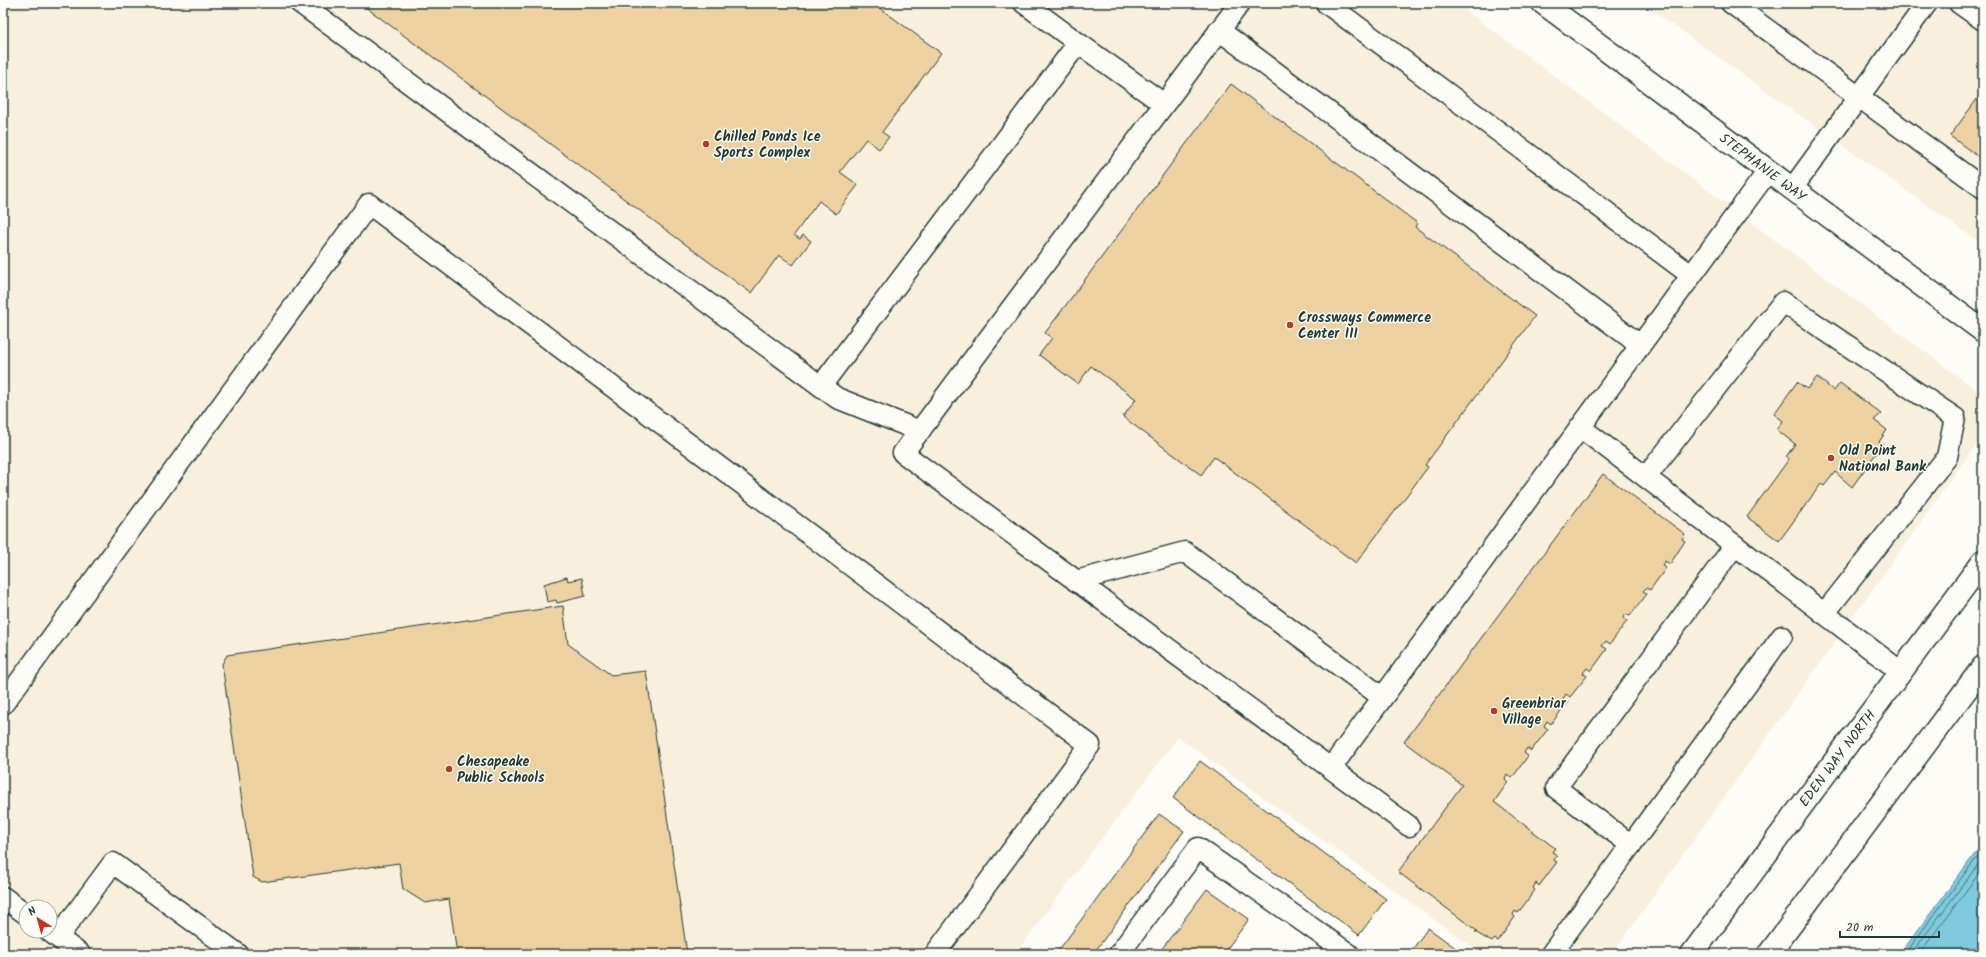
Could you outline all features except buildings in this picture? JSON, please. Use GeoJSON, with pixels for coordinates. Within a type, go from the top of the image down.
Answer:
{"type":"FeatureCollection","features":[{"type":"Feature","properties":{"kind":"street","name":"STEPHANIE WAY"},"geometry":{"type":"LineString","coordinates":[[1546,4],[1983,330]]}},
{"type":"Feature","properties":{"kind":"street","name":"EDEN WAY NORTH"},"geometry":{"type":"LineString","coordinates":[[1692,954],[1983,561]]}},
{"type":"Feature","properties":{"kind":"street"},"geometry":{"type":"LineString","coordinates":[[1769,954],[1983,667]]}},
{"type":"Feature","properties":{"kind":"lane"},"geometry":{"type":"LineString","coordinates":[[300,3],[837,398],[920,431]]}},
{"type":"Feature","properties":{"kind":"lane"},"geometry":{"type":"LineString","coordinates":[[1024,3],[1164,104]]}},
{"type":"Feature","properties":{"kind":"lane"},"geometry":{"type":"LineString","coordinates":[[1240,3],[903,453],[1409,826]]}},
{"type":"Feature","properties":{"kind":"lane"},"geometry":{"type":"LineString","coordinates":[[1326,3],[1691,275]]}},
{"type":"Feature","properties":{"kind":"lane"},"geometry":{"type":"LineString","coordinates":[[1731,3],[1983,188]]}},
{"type":"Feature","properties":{"kind":"lane"},"geometry":{"type":"LineString","coordinates":[[1792,189],[1926,3]]}},
{"type":"Feature","properties":{"kind":"lane"},"geometry":{"type":"LineString","coordinates":[[1959,3],[1983,20]]}},
{"type":"Feature","properties":{"kind":"lane"},"geometry":{"type":"LineString","coordinates":[[1219,30],[1640,345]]}},
{"type":"Feature","properties":{"kind":"lane"},"geometry":{"type":"LineString","coordinates":[[821,386],[1078,43]]}},
{"type":"Feature","properties":{"kind":"lane"},"geometry":{"type":"LineString","coordinates":[[1331,768],[1768,171]]}},
{"type":"Feature","properties":{"kind":"lane"},"geometry":{"type":"LineString","coordinates":[[3,704],[368,204],[1090,746],[935,954]]}},
{"type":"Feature","properties":{"kind":"lane"},"geometry":{"type":"LineString","coordinates":[[1646,478],[1783,302],[1955,418],[1946,457],[1824,614]]}},
{"type":"Feature","properties":{"kind":"lane"},"geometry":{"type":"LineString","coordinates":[[1580,427],[1901,672]]}},
{"type":"Feature","properties":{"kind":"lane"},"geometry":{"type":"LineString","coordinates":[[1631,845],[1556,788],[1735,545]]}},
{"type":"Feature","properties":{"kind":"lane"},"geometry":{"type":"LineString","coordinates":[[1076,581],[1185,552],[1382,697]]}},
{"type":"Feature","properties":{"kind":"lane"},"geometry":{"type":"LineString","coordinates":[[1551,954],[1782,636]]}},
{"type":"Feature","properties":{"kind":"lane"},"geometry":{"type":"LineString","coordinates":[[1119,954],[1198,848],[1349,954]]}},
{"type":"Feature","properties":{"kind":"lane"},"geometry":{"type":"LineString","coordinates":[[58,929],[113,863],[238,954]]}},
{"type":"Feature","properties":{"kind":"lane"},"geometry":{"type":"LineString","coordinates":[[3,897],[18,908]]}},
{"type":"Feature","properties":{"kind":"lane"},"geometry":{"type":"LineString","coordinates":[[58,937],[80,954]]}},
{"type":"Feature","properties":{"kind":"shaded area"},"geometry":{"type":"Polygon","coordinates":[[[3,3],[1456,3],[1983,395],[1983,435],[1612,954],[1483,954],[1178,737],[1015,954],[3,954],[3,3]]]}},
{"type":"Feature","properties":{"kind":"shaded area"},"geometry":{"type":"Polygon","coordinates":[[[1642,3],[1983,3],[1983,245],[1642,3]]]}},
{"type":"Feature","properties":{"kind":"water"},"geometry":{"type":"Polygon","coordinates":[[[1983,843],[1983,954],[1900,954],[1983,843]]]}},
{"type":"Feature","properties":{"kind":"place","name":"Chilled Ponds Ice Sports Complex"},"geometry":{"type":"Point","coordinates":[706,144]}},
{"type":"Feature","properties":{"kind":"place","name":"Crossways Commerce Center III"},"geometry":{"type":"Point","coordinates":[1290,325]}},
{"type":"Feature","properties":{"kind":"place","name":"Old Point National Bank"},"geometry":{"type":"Point","coordinates":[1831,458]}},
{"type":"Feature","properties":{"kind":"place","name":"Greenbriar Village"},"geometry":{"type":"Point","coordinates":[1494,711]}},
{"type":"Feature","properties":{"kind":"place","name":"Chesapeake Public Schools"},"geometry":{"type":"Point","coordinates":[449,769]}}]}
